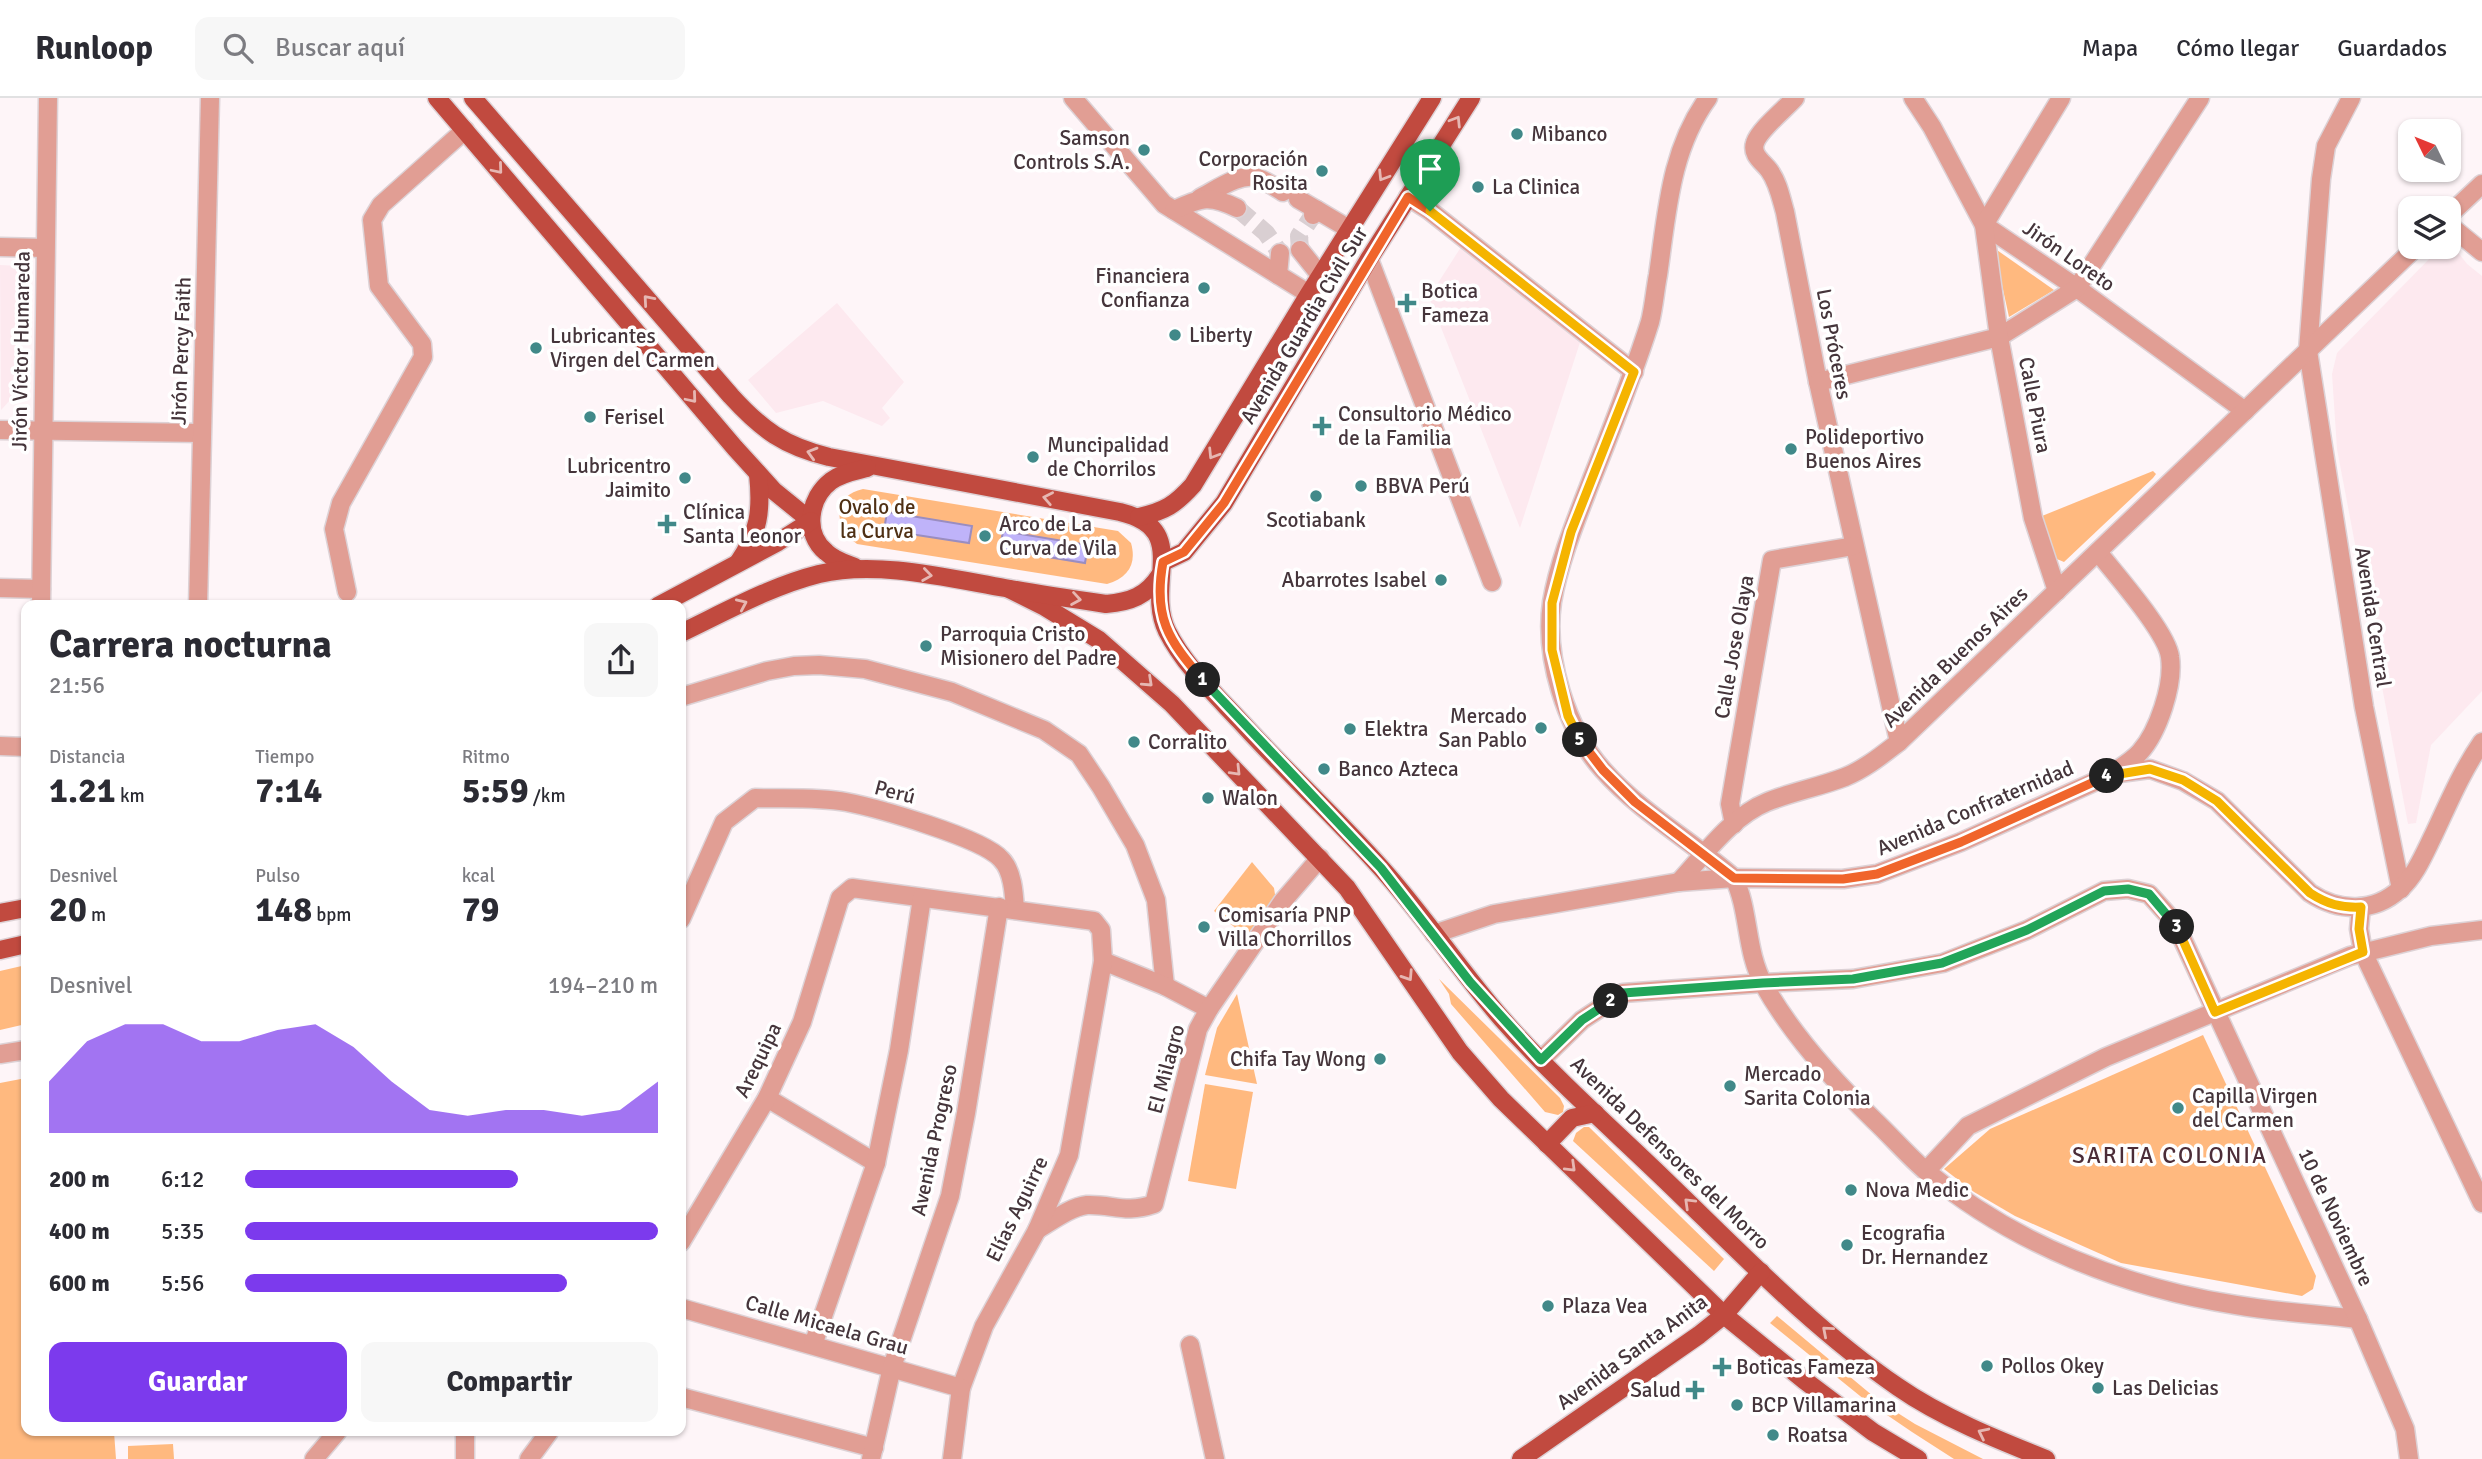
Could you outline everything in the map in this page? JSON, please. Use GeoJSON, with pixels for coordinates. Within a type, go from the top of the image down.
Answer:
{"type":"FeatureCollection","features":[{"type":"Feature","properties":{"kind":"main road"},"geometry":{"type":"LineString","coordinates":[[438,98],[758,474],[774,491],[811,521]]}},
{"type":"Feature","properties":{"kind":"main road"},"geometry":{"type":"LineString","coordinates":[[473,98],[731,396],[764,430],[784,443],[805,451],[1139,517]]}},
{"type":"Feature","properties":{"kind":"main road","name":"Avenida Guardia Civil Sur"},"geometry":{"type":"LineString","coordinates":[[1139,517],[1160,512],[1176,503],[1193,485],[1308,294],[1432,98]]}},
{"type":"Feature","properties":{"kind":"main road","name":"Avenida Guardia Civil Sur"},"geometry":{"type":"LineString","coordinates":[[1161,568],[1184,552],[1224,503],[1368,259],[1471,98]]}},
{"type":"Feature","properties":{"kind":"main road"},"geometry":{"type":"LineString","coordinates":[[878,466],[845,473],[831,481],[819,493],[813,506],[813,532],[825,552],[837,560],[859,568],[958,579],[1106,604],[1126,603],[1142,595],[1155,583],[1161,568]]}},
{"type":"Feature","properties":{"kind":"main road"},"geometry":{"type":"LineString","coordinates":[[737,565],[750,545],[758,523],[761,499],[758,474]]}},
{"type":"Feature","properties":{"kind":"main road","name":"Avenida Defensores del Morro"},"geometry":{"type":"LineString","coordinates":[[1139,517],[1153,529],[1160,541],[1158,600],[1161,615],[1172,640],[1186,660],[1255,737],[1381,868],[1470,982],[1541,1060],[1761,1272],[1839,1340],[1900,1388],[1986,1435],[2046,1459]]}},
{"type":"Feature","properties":{"kind":"main road"},"geometry":{"type":"LineString","coordinates":[[670,600],[737,565],[811,521]]}},
{"type":"Feature","properties":{"kind":"main road"},"geometry":{"type":"LineString","coordinates":[[686,632],[744,603],[800,580],[859,568]]}},
{"type":"Feature","properties":{"kind":"main road"},"geometry":{"type":"LineString","coordinates":[[1009,589],[1099,640],[1172,704],[1347,888],[1371,919],[1460,1052],[1501,1099],[1724,1315],[1873,1432],[1918,1459]]}},
{"type":"Feature","properties":{"kind":"main road"},"geometry":{"type":"LineString","coordinates":[[0,913],[21,909]]}},
{"type":"Feature","properties":{"kind":"main road"},"geometry":{"type":"LineString","coordinates":[[0,950],[21,945]]}},
{"type":"Feature","properties":{"kind":"main road"},"geometry":{"type":"LineString","coordinates":[[1547,1144],[1572,1118],[1595,1113]]}},
{"type":"Feature","properties":{"kind":"main road","name":"Avenida Santa Anita"},"geometry":{"type":"LineString","coordinates":[[1521,1459],[1699,1335],[1724,1315],[1761,1272]]}},
{"type":"Feature","properties":{"kind":"street","name":"Jirón Víctor Humareda"},"geometry":{"type":"LineString","coordinates":[[41,597],[48,98]]}},
{"type":"Feature","properties":{"kind":"street","name":"Jirón Percy Faith"},"geometry":{"type":"LineString","coordinates":[[198,600],[210,98]]}},
{"type":"Feature","properties":{"kind":"street"},"geometry":{"type":"LineString","coordinates":[[1073,98],[1164,204],[1308,294]]}},
{"type":"Feature","properties":{"kind":"street"},"geometry":{"type":"LineString","coordinates":[[1708,98],[1691,125],[1672,177],[1652,314],[1634,372],[1571,532],[1552,603],[1552,650],[1568,716],[1580,741],[1603,770],[1635,802],[1734,878],[1740,894],[1754,963],[1787,1022],[1850,1096],[1926,1171],[1992,1218],[2113,1276],[2187,1296],[2237,1305],[2358,1318]]}},
{"type":"Feature","properties":{"kind":"street","name":"Los Próceres"},"geometry":{"type":"LineString","coordinates":[[1795,98],[1757,138],[1753,147],[1771,172],[1780,191],[1818,382],[1899,742]]}},
{"type":"Feature","properties":{"kind":"street","name":"Jirón Loreto"},"geometry":{"type":"LineString","coordinates":[[1913,98],[1932,127],[1984,225],[2077,288],[2245,411]]}},
{"type":"Feature","properties":{"kind":"street"},"geometry":{"type":"LineString","coordinates":[[1984,225],[2061,98]]}},
{"type":"Feature","properties":{"kind":"street"},"geometry":{"type":"LineString","coordinates":[[1818,382],[1999,337],[2077,288],[2200,98]]}},
{"type":"Feature","properties":{"kind":"street","name":"Avenida Central"},"geometry":{"type":"LineString","coordinates":[[2351,98],[2326,146],[2308,351],[2364,708],[2400,889]]}},
{"type":"Feature","properties":{"kind":"street"},"geometry":{"type":"LineString","coordinates":[[347,592],[334,529],[341,503],[423,357],[422,344],[379,286],[372,220],[381,205],[465,130]]}},
{"type":"Feature","properties":{"kind":"street"},"geometry":{"type":"LineString","coordinates":[[1174,210],[1238,179],[1256,177],[1315,213],[1349,229]]}},
{"type":"Feature","properties":{"kind":"street"},"geometry":{"type":"LineString","coordinates":[[2461,204],[2482,184]]}},
{"type":"Feature","properties":{"kind":"street"},"geometry":{"type":"LineString","coordinates":[[1408,197],[1430,211],[1634,372]]}},
{"type":"Feature","properties":{"kind":"street"},"geometry":{"type":"LineString","coordinates":[[1200,198],[1220,200],[1237,208]]}},
{"type":"Feature","properties":{"kind":"street","name":"Calle Piura"},"geometry":{"type":"LineString","coordinates":[[1984,225],[1999,337],[2033,518],[2057,591]]}},
{"type":"Feature","properties":{"kind":"street"},"geometry":{"type":"LineString","coordinates":[[2461,234],[2482,252]]}},
{"type":"Feature","properties":{"kind":"street"},"geometry":{"type":"LineString","coordinates":[[0,247],[45,248]]}},
{"type":"Feature","properties":{"kind":"street"},"geometry":{"type":"LineString","coordinates":[[1300,250],[1320,275]]}},
{"type":"Feature","properties":{"kind":"street"},"geometry":{"type":"LineString","coordinates":[[1278,275],[1280,253]]}},
{"type":"Feature","properties":{"kind":"street"},"geometry":{"type":"LineString","coordinates":[[1368,259],[1492,582]]}},
{"type":"Feature","properties":{"kind":"street","name":"Avenida Buenos Aires"},"geometry":{"type":"LineString","coordinates":[[1679,882],[1734,824],[1751,811],[1767,802],[1847,776],[1875,761],[1899,742],[2404,259]]}},
{"type":"Feature","properties":{"kind":"street"},"geometry":{"type":"LineString","coordinates":[[0,430],[201,433]]}},
{"type":"Feature","properties":{"kind":"street","name":"Calle Jose Olaya"},"geometry":{"type":"LineString","coordinates":[[1734,824],[1730,804],[1772,560],[1854,546]]}},
{"type":"Feature","properties":{"kind":"street"},"geometry":{"type":"LineString","coordinates":[[2098,552],[2161,636],[2171,656],[2169,680],[2154,734],[2139,754],[2112,774]]}},
{"type":"Feature","properties":{"kind":"street"},"geometry":{"type":"LineString","coordinates":[[0,588],[41,597]]}},
{"type":"Feature","properties":{"kind":"street"},"geometry":{"type":"LineString","coordinates":[[686,695],[767,671],[794,666],[865,669],[952,692],[1044,730],[1079,754],[1135,845],[1156,900],[1166,986]]}},
{"type":"Feature","properties":{"kind":"street","name":"Avenida Confraternidad"},"geometry":{"type":"LineString","coordinates":[[1679,882],[1734,878],[1843,879],[1877,874],[1961,842],[2112,774],[2150,769],[2183,780],[2217,801],[2310,893],[2324,902],[2340,907],[2376,905],[2400,889],[2423,856],[2467,764],[2482,742]]}},
{"type":"Feature","properties":{"kind":"street"},"geometry":{"type":"LineString","coordinates":[[0,746],[21,747]]}},
{"type":"Feature","properties":{"kind":"street","name":"Perú"},"geometry":{"type":"LineString","coordinates":[[686,908],[724,822],[755,798],[846,802],[920,822],[989,848],[1003,860],[1014,892],[1007,908]]}},
{"type":"Feature","properties":{"kind":"street","name":"El Milagro"},"geometry":{"type":"LineString","coordinates":[[1037,1230],[1063,1214],[1086,1205],[1138,1210],[1154,1205],[1198,1030],[1209,1009],[1283,901],[1320,858]]}},
{"type":"Feature","properties":{"kind":"street"},"geometry":{"type":"LineString","coordinates":[[1434,934],[1494,914],[1679,882]]}},
{"type":"Feature","properties":{"kind":"street","name":"Arequipa"},"geometry":{"type":"LineString","coordinates":[[686,1234],[768,1098],[802,1022],[840,898],[852,888],[922,898]]}},
{"type":"Feature","properties":{"kind":"street","name":"10 de Noviembre"},"geometry":{"type":"LineString","coordinates":[[1763,983],[1853,979],[1942,963],[2027,930],[2104,891],[2128,889],[2149,894],[2175,923],[2358,1318],[2405,1429],[2409,1459]]}},
{"type":"Feature","properties":{"kind":"street"},"geometry":{"type":"LineString","coordinates":[[813,1345],[876,1163],[899,1050],[922,898],[1007,908]]}},
{"type":"Feature","properties":{"kind":"street"},"geometry":{"type":"LineString","coordinates":[[2361,907],[2359,929],[2363,952],[2482,1203]]}},
{"type":"Feature","properties":{"kind":"street","name":"Elías Aguirre"},"geometry":{"type":"LineString","coordinates":[[952,1459],[961,1388],[984,1326],[1037,1230],[1069,1155],[1103,961],[1101,930],[1094,921],[1007,908]]}},
{"type":"Feature","properties":{"kind":"street","name":"Avenida Progreso"},"geometry":{"type":"LineString","coordinates":[[872,1454],[891,1367],[950,1196],[1007,908]]}},
{"type":"Feature","properties":{"kind":"street"},"geometry":{"type":"LineString","coordinates":[[1926,1171],[1968,1126],[2106,1057],[2363,952],[2431,936],[2482,930]]}},
{"type":"Feature","properties":{"kind":"street"},"geometry":{"type":"LineString","coordinates":[[1103,961],[1166,986],[1209,1009]]}},
{"type":"Feature","properties":{"kind":"street"},"geometry":{"type":"LineString","coordinates":[[1541,1060],[1582,1020],[1623,993],[1763,983]]}},
{"type":"Feature","properties":{"kind":"street"},"geometry":{"type":"LineString","coordinates":[[0,1054],[21,1051]]}},
{"type":"Feature","properties":{"kind":"street"},"geometry":{"type":"LineString","coordinates":[[768,1098],[876,1163]]}},
{"type":"Feature","properties":{"kind":"street","name":"Calle Micaela Grau"},"geometry":{"type":"LineString","coordinates":[[686,1309],[961,1388]]}},
{"type":"Feature","properties":{"kind":"street"},"geometry":{"type":"LineString","coordinates":[[1190,1345],[1215,1459]]}},
{"type":"Feature","properties":{"kind":"street"},"geometry":{"type":"LineString","coordinates":[[686,1398],[872,1454]]}},
{"type":"Feature","properties":{"kind":"street"},"geometry":{"type":"LineString","coordinates":[[314,1459],[334,1436]]}},
{"type":"Feature","properties":{"kind":"street"},"geometry":{"type":"LineString","coordinates":[[465,1436],[465,1459]]}},
{"type":"Feature","properties":{"kind":"street"},"geometry":{"type":"LineString","coordinates":[[529,1459],[546,1436]]}},
{"type":"Feature","properties":{"kind":"shaded area"},"geometry":{"type":"Polygon","coordinates":[[[1461,247],[1584,330],[1520,528],[1429,297],[1461,247]]]}},
{"type":"Feature","properties":{"kind":"shaded area"},"geometry":{"type":"Polygon","coordinates":[[[2461,256],[2482,276],[2482,691],[2431,745],[2416,823],[2408,824],[2337,449],[2332,374],[2337,353],[2429,259],[2461,259],[2461,256]]]}},
{"type":"Feature","properties":{"kind":"shaded area"},"geometry":{"type":"Polygon","coordinates":[[[0,265],[20,266],[20,389],[1,410],[0,265]]]}},
{"type":"Feature","properties":{"kind":"shaded area"},"geometry":{"type":"Polygon","coordinates":[[[837,303],[904,382],[882,408],[890,418],[882,426],[823,401],[776,413],[748,380],[837,303]]]}},
{"type":"Feature","properties":{"kind":"shaded area"},"geometry":{"type":"Polygon","coordinates":[[[887,512],[972,526],[969,543],[884,530],[887,512]]]}},
{"type":"Feature","properties":{"kind":"shaded area"},"geometry":{"type":"Polygon","coordinates":[[[1003,531],[1088,545],[1085,563],[1000,549],[1003,531]]]}},
{"type":"Feature","properties":{"kind":"green space"},"geometry":{"type":"Polygon","coordinates":[[[1994,248],[2054,290],[2009,317],[1994,248]]]}},
{"type":"Feature","properties":{"kind":"green space"},"geometry":{"type":"Polygon","coordinates":[[[2153,471],[2156,474],[2153,478],[2064,562],[2052,557],[2042,516],[2153,471]]]}},
{"type":"Feature","properties":{"kind":"green space","name":"Ovalo de la Curva"},"geometry":{"type":"Polygon","coordinates":[[[863,489],[1118,531],[1131,543],[1132,564],[1120,578],[1107,584],[857,544],[844,529],[839,513],[845,498],[863,489]]]}},
{"type":"Feature","properties":{"kind":"green space"},"geometry":{"type":"Polygon","coordinates":[[[1252,862],[1274,888],[1276,901],[1247,937],[1214,911],[1252,862]]]}},
{"type":"Feature","properties":{"kind":"green space"},"geometry":{"type":"Polygon","coordinates":[[[21,966],[21,1025],[0,1030],[0,971],[21,966]]]}},
{"type":"Feature","properties":{"kind":"green space"},"geometry":{"type":"Polygon","coordinates":[[[1439,979],[1560,1098],[1564,1106],[1563,1112],[1558,1115],[1545,1112],[1451,1004],[1449,994],[1439,979]]]}},
{"type":"Feature","properties":{"kind":"green space"},"geometry":{"type":"Polygon","coordinates":[[[1237,994],[1257,1084],[1205,1075],[1217,1028],[1237,994]]]}},
{"type":"Feature","properties":{"kind":"green space"},"geometry":{"type":"Polygon","coordinates":[[[2203,1035],[2316,1276],[2313,1289],[2302,1296],[2121,1263],[2015,1216],[1974,1192],[1944,1169],[1990,1129],[2203,1035]]]}},
{"type":"Feature","properties":{"kind":"green space"},"geometry":{"type":"Polygon","coordinates":[[[21,1079],[21,1436],[114,1436],[116,1459],[0,1459],[0,1083],[21,1079]]]}},
{"type":"Feature","properties":{"kind":"green space"},"geometry":{"type":"Polygon","coordinates":[[[1205,1084],[1253,1092],[1236,1189],[1188,1181],[1205,1084]]]}},
{"type":"Feature","properties":{"kind":"green space"},"geometry":{"type":"Polygon","coordinates":[[[1589,1127],[1724,1259],[1714,1271],[1573,1141],[1576,1133],[1589,1127]]]}},
{"type":"Feature","properties":{"kind":"green space"},"geometry":{"type":"Polygon","coordinates":[[[1777,1316],[1879,1401],[1915,1424],[1983,1459],[1954,1459],[1865,1400],[1770,1323],[1777,1316]]]}},
{"type":"Feature","properties":{"kind":"green space"},"geometry":{"type":"Polygon","coordinates":[[[173,1444],[174,1459],[128,1459],[128,1446],[173,1444]]]}},
{"type":"Feature","properties":{"kind":"tunnel"},"geometry":{"type":"LineString","coordinates":[[1237,208],[1266,233],[1280,253]]}},
{"type":"Feature","properties":{"kind":"tunnel"},"geometry":{"type":"LineString","coordinates":[[1300,250],[1299,236],[1313,215]]}},
{"type":"Feature","properties":{"kind":"place","name":"Mibanco"},"geometry":{"type":"Point","coordinates":[1517,134]}},
{"type":"Feature","properties":{"kind":"place","name":"Samson Controls S.A."},"geometry":{"type":"Point","coordinates":[1144,150]}},
{"type":"Feature","properties":{"kind":"place","name":"Corporación Rosita"},"geometry":{"type":"Point","coordinates":[1322,171]}},
{"type":"Feature","properties":{"kind":"place","name":"La Clinica"},"geometry":{"type":"Point","coordinates":[1478,187]}},
{"type":"Feature","properties":{"kind":"place","name":"Financiera Confianza"},"geometry":{"type":"Point","coordinates":[1204,288]}},
{"type":"Feature","properties":{"kind":"place","name":"Botica Fameza"},"geometry":{"type":"Point","coordinates":[1407,303]}},
{"type":"Feature","properties":{"kind":"place","name":"Liberty"},"geometry":{"type":"Point","coordinates":[1175,335]}},
{"type":"Feature","properties":{"kind":"place","name":"Lubricantes Virgen del Carmen"},"geometry":{"type":"Point","coordinates":[536,348]}},
{"type":"Feature","properties":{"kind":"place","name":"Ferisel"},"geometry":{"type":"Point","coordinates":[590,417]}},
{"type":"Feature","properties":{"kind":"place","name":"Consultorio Médico de la Familia"},"geometry":{"type":"Point","coordinates":[1322,426]}},
{"type":"Feature","properties":{"kind":"place","name":"Polideportivo Buenos Aires"},"geometry":{"type":"Point","coordinates":[1791,449]}},
{"type":"Feature","properties":{"kind":"place","name":"Muncipalidad de Chorrilos"},"geometry":{"type":"Point","coordinates":[1033,457]}},
{"type":"Feature","properties":{"kind":"place","name":"Lubricentro Jaimito"},"geometry":{"type":"Point","coordinates":[685,478]}},
{"type":"Feature","properties":{"kind":"place","name":"BBVA Perú"},"geometry":{"type":"Point","coordinates":[1361,486]}},
{"type":"Feature","properties":{"kind":"place","name":"Scotiabank"},"geometry":{"type":"Point","coordinates":[1316,496]}},
{"type":"Feature","properties":{"kind":"place","name":"Clínica Santa Leonor"},"geometry":{"type":"Point","coordinates":[667,524]}},
{"type":"Feature","properties":{"kind":"place","name":"Arco de La Curva de Vila"},"geometry":{"type":"Point","coordinates":[985,536]}},
{"type":"Feature","properties":{"kind":"place","name":"Abarrotes Isabel"},"geometry":{"type":"Point","coordinates":[1441,580]}},
{"type":"Feature","properties":{"kind":"place","name":"Parroquia Cristo Misionero del Padre"},"geometry":{"type":"Point","coordinates":[926,646]}},
{"type":"Feature","properties":{"kind":"place","name":"Mercado San Pablo"},"geometry":{"type":"Point","coordinates":[1541,728]}},
{"type":"Feature","properties":{"kind":"place","name":"Elektra"},"geometry":{"type":"Point","coordinates":[1350,729]}},
{"type":"Feature","properties":{"kind":"place","name":"Corralito"},"geometry":{"type":"Point","coordinates":[1134,742]}},
{"type":"Feature","properties":{"kind":"place","name":"Banco Azteca"},"geometry":{"type":"Point","coordinates":[1324,769]}},
{"type":"Feature","properties":{"kind":"place","name":"Walon"},"geometry":{"type":"Point","coordinates":[1208,798]}},
{"type":"Feature","properties":{"kind":"place","name":"Comisaría PNP Villa Chorrillos"},"geometry":{"type":"Point","coordinates":[1204,927]}},
{"type":"Feature","properties":{"kind":"place","name":"Chifa Tay Wong"},"geometry":{"type":"Point","coordinates":[1380,1059]}},
{"type":"Feature","properties":{"kind":"place","name":"Mercado Sarita Colonia"},"geometry":{"type":"Point","coordinates":[1730,1086]}},
{"type":"Feature","properties":{"kind":"place","name":"Capilla Virgen del Carmen"},"geometry":{"type":"Point","coordinates":[2178,1108]}},
{"type":"Feature","properties":{"kind":"place","name":"Nova Medic"},"geometry":{"type":"Point","coordinates":[1851,1190]}},
{"type":"Feature","properties":{"kind":"place","name":"Ecografia Dr. Hernandez"},"geometry":{"type":"Point","coordinates":[1847,1245]}},
{"type":"Feature","properties":{"kind":"place","name":"Plaza Vea"},"geometry":{"type":"Point","coordinates":[1548,1306]}},
{"type":"Feature","properties":{"kind":"place","name":"Pollos Okey"},"geometry":{"type":"Point","coordinates":[1987,1366]}},
{"type":"Feature","properties":{"kind":"place","name":"Boticas Fameza"},"geometry":{"type":"Point","coordinates":[1722,1367]}},
{"type":"Feature","properties":{"kind":"place","name":"Las Delicias"},"geometry":{"type":"Point","coordinates":[2098,1388]}},
{"type":"Feature","properties":{"kind":"place","name":"Salud"},"geometry":{"type":"Point","coordinates":[1695,1390]}},
{"type":"Feature","properties":{"kind":"place","name":"BCP Villamarina"},"geometry":{"type":"Point","coordinates":[1737,1405]}},
{"type":"Feature","properties":{"kind":"place","name":"Roatsa"},"geometry":{"type":"Point","coordinates":[1773,1435]}},
{"type":"Feature","properties":{"kind":"district","name":"SARITA COLONIA"},"geometry":{"type":"Point","coordinates":[2170,1155]}},
{"type":"Feature","properties":{"kind":"route"},"geometry":{"type":"LineString","coordinates":[[1408,197],[1430,211],[1634,372],[1571,532],[1552,603],[1552,650],[1568,716],[1580,741],[1603,770],[1635,802],[1734,878],[1843,879],[1877,874],[1913,862],[2112,774],[2150,769],[2183,780],[2217,801],[2310,893],[2324,902],[2340,907],[2361,907],[2359,929],[2363,952],[2215,1012],[2175,923],[2149,894],[2128,889],[2104,891],[2027,930],[1942,963],[1853,979],[1623,993],[1582,1020],[1541,1060],[1470,982],[1381,868],[1255,737],[1186,660],[1166,629],[1158,600],[1163,562],[1184,552],[1224,503],[1368,259],[1408,197]]}}]}
